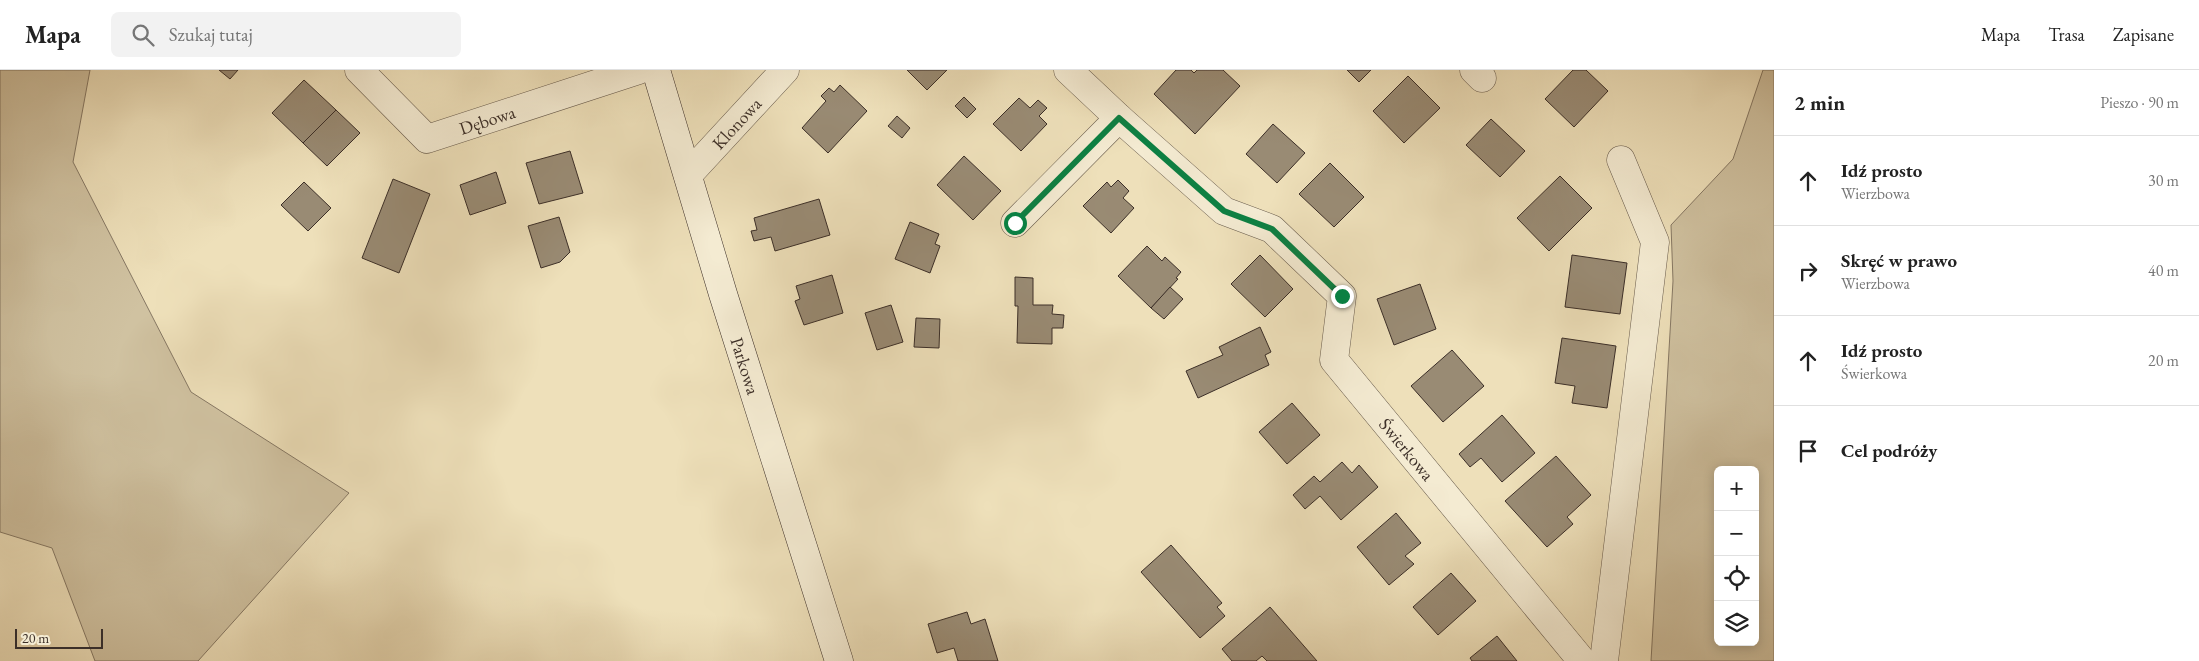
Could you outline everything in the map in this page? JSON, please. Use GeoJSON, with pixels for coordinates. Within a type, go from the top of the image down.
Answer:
{"type":"FeatureCollection","features":[{"type":"Feature","properties":{"kind":"street","name":"Dębowa"},"geometry":{"type":"LineString","coordinates":[[359,70],[427,139],[639,70]]}},
{"type":"Feature","properties":{"kind":"street","name":"Parkowa"},"geometry":{"type":"LineString","coordinates":[[656,70],[839,661]]}},
{"type":"Feature","properties":{"kind":"street","name":"Klonowa"},"geometry":{"type":"LineString","coordinates":[[688,175],[785,70]]}},
{"type":"Feature","properties":{"kind":"street"},"geometry":{"type":"LineString","coordinates":[[1015,223],[1119,118],[1068,70]]}},
{"type":"Feature","properties":{"kind":"street","name":"Świerkowa"},"geometry":{"type":"LineString","coordinates":[[1119,118],[1224,211],[1272,229],[1342,296],[1334,360],[1582,661]]}},
{"type":"Feature","properties":{"kind":"street"},"geometry":{"type":"LineString","coordinates":[[1604,661],[1655,242],[1621,160]]}},
{"type":"Feature","properties":{"kind":"shaded area"},"geometry":{"type":"Polygon","coordinates":[[[0,70],[90,70],[73,162],[191,392],[349,493],[198,661],[95,661],[52,548],[0,532],[0,70]]]}},
{"type":"Feature","properties":{"kind":"shaded area"},"geometry":{"type":"Polygon","coordinates":[[[1763,70],[1774,70],[1774,661],[1651,661],[1673,281],[1671,225],[1733,159],[1763,70]]]}},
{"type":"Feature","properties":{"kind":"building"},"geometry":{"type":"Polygon","coordinates":[[[219,70],[238,70],[230,79],[219,70]]]}},
{"type":"Feature","properties":{"kind":"building"},"geometry":{"type":"Polygon","coordinates":[[[907,70],[947,70],[927,90],[907,70]]]}},
{"type":"Feature","properties":{"kind":"building"},"geometry":{"type":"Polygon","coordinates":[[[1176,70],[1191,70],[1194,73],[1197,70],[1223,70],[1240,86],[1195,134],[1154,94],[1176,70]]]}},
{"type":"Feature","properties":{"kind":"building"},"geometry":{"type":"Polygon","coordinates":[[[1347,70],[1371,70],[1359,82],[1347,70]]]}},
{"type":"Feature","properties":{"kind":"building"},"geometry":{"type":"Polygon","coordinates":[[[1573,70],[1586,70],[1608,91],[1574,127],[1545,99],[1573,70]]]}},
{"type":"Feature","properties":{"kind":"building"},"geometry":{"type":"Polygon","coordinates":[[[1408,76],[1440,108],[1404,143],[1373,111],[1408,76]]]}},
{"type":"Feature","properties":{"kind":"building"},"geometry":{"type":"Polygon","coordinates":[[[304,80],[336,110],[303,143],[272,113],[304,80]]]}},
{"type":"Feature","properties":{"kind":"building"},"geometry":{"type":"Polygon","coordinates":[[[840,85],[867,111],[828,153],[802,128],[826,101],[821,96],[829,88],[834,92],[840,85]]]}},
{"type":"Feature","properties":{"kind":"building"},"geometry":{"type":"Polygon","coordinates":[[[964,97],[976,109],[967,118],[955,106],[964,97]]]}},
{"type":"Feature","properties":{"kind":"building"},"geometry":{"type":"Polygon","coordinates":[[[1019,98],[1030,108],[1038,100],[1047,108],[1039,116],[1047,124],[1021,151],[993,124],[1019,98]]]}},
{"type":"Feature","properties":{"kind":"building"},"geometry":{"type":"Polygon","coordinates":[[[336,110],[360,133],[327,166],[303,143],[336,110]]]}},
{"type":"Feature","properties":{"kind":"building"},"geometry":{"type":"Polygon","coordinates":[[[897,116],[910,128],[902,138],[888,126],[897,116]]]}},
{"type":"Feature","properties":{"kind":"building"},"geometry":{"type":"Polygon","coordinates":[[[1491,119],[1525,151],[1500,177],[1466,145],[1491,119]]]}},
{"type":"Feature","properties":{"kind":"building"},"geometry":{"type":"Polygon","coordinates":[[[1273,124],[1305,153],[1277,183],[1246,154],[1273,124]]]}},
{"type":"Feature","properties":{"kind":"building"},"geometry":{"type":"Polygon","coordinates":[[[570,151],[583,193],[539,204],[526,163],[570,151]]]}},
{"type":"Feature","properties":{"kind":"building"},"geometry":{"type":"Polygon","coordinates":[[[964,156],[1001,191],[973,220],[937,185],[964,156]]]}},
{"type":"Feature","properties":{"kind":"building"},"geometry":{"type":"Polygon","coordinates":[[[1330,163],[1364,197],[1334,227],[1299,194],[1330,163]]]}},
{"type":"Feature","properties":{"kind":"building"},"geometry":{"type":"Polygon","coordinates":[[[496,172],[506,203],[470,215],[460,185],[496,172]]]}},
{"type":"Feature","properties":{"kind":"building"},"geometry":{"type":"Polygon","coordinates":[[[1560,176],[1592,208],[1549,251],[1517,218],[1560,176]]]}},
{"type":"Feature","properties":{"kind":"building"},"geometry":{"type":"Polygon","coordinates":[[[393,179],[430,194],[399,273],[362,258],[393,179]]]}},
{"type":"Feature","properties":{"kind":"building"},"geometry":{"type":"Polygon","coordinates":[[[1118,180],[1129,191],[1123,198],[1134,208],[1111,233],[1083,206],[1107,182],[1111,187],[1118,180]]]}},
{"type":"Feature","properties":{"kind":"building"},"geometry":{"type":"Polygon","coordinates":[[[304,182],[331,208],[308,231],[281,205],[304,182]]]}},
{"type":"Feature","properties":{"kind":"building"},"geometry":{"type":"Polygon","coordinates":[[[819,199],[830,235],[775,251],[771,237],[754,241],[751,231],[757,230],[754,218],[819,199]]]}},
{"type":"Feature","properties":{"kind":"building"},"geometry":{"type":"Polygon","coordinates":[[[559,217],[570,252],[560,262],[541,268],[528,226],[559,217]]]}},
{"type":"Feature","properties":{"kind":"building"},"geometry":{"type":"Polygon","coordinates":[[[910,222],[939,234],[935,244],[940,246],[930,273],[895,259],[910,222]]]}},
{"type":"Feature","properties":{"kind":"building"},"geometry":{"type":"Polygon","coordinates":[[[1147,246],[1162,261],[1165,257],[1181,272],[1176,278],[1178,279],[1151,308],[1118,276],[1147,246]]]}},
{"type":"Feature","properties":{"kind":"building"},"geometry":{"type":"Polygon","coordinates":[[[1260,255],[1293,289],[1265,317],[1231,284],[1260,255]]]}},
{"type":"Feature","properties":{"kind":"building"},"geometry":{"type":"Polygon","coordinates":[[[1572,255],[1627,263],[1620,314],[1565,307],[1572,255]]]}},
{"type":"Feature","properties":{"kind":"building"},"geometry":{"type":"Polygon","coordinates":[[[832,275],[843,313],[804,325],[795,301],[800,299],[796,286],[832,275]]]}},
{"type":"Feature","properties":{"kind":"building"},"geometry":{"type":"Polygon","coordinates":[[[1015,277],[1033,278],[1033,305],[1053,305],[1052,314],[1064,315],[1063,328],[1052,328],[1052,344],[1017,343],[1018,306],[1015,306],[1015,277]]]}},
{"type":"Feature","properties":{"kind":"building"},"geometry":{"type":"Polygon","coordinates":[[[1420,284],[1436,329],[1394,345],[1377,299],[1420,284]]]}},
{"type":"Feature","properties":{"kind":"building"},"geometry":{"type":"Polygon","coordinates":[[[1170,287],[1183,299],[1164,319],[1151,308],[1170,287]]]}},
{"type":"Feature","properties":{"kind":"building"},"geometry":{"type":"Polygon","coordinates":[[[891,305],[903,342],[877,350],[865,313],[891,305]]]}},
{"type":"Feature","properties":{"kind":"building"},"geometry":{"type":"Polygon","coordinates":[[[916,318],[940,319],[939,348],[914,347],[916,318]]]}},
{"type":"Feature","properties":{"kind":"building"},"geometry":{"type":"Polygon","coordinates":[[[1260,327],[1271,352],[1265,355],[1269,365],[1198,398],[1186,371],[1223,355],[1219,347],[1260,327]]]}},
{"type":"Feature","properties":{"kind":"building"},"geometry":{"type":"Polygon","coordinates":[[[1562,338],[1616,346],[1607,408],[1572,403],[1575,386],[1555,383],[1562,338]]]}},
{"type":"Feature","properties":{"kind":"building"},"geometry":{"type":"Polygon","coordinates":[[[1452,350],[1484,386],[1443,422],[1411,386],[1452,350]]]}},
{"type":"Feature","properties":{"kind":"building"},"geometry":{"type":"Polygon","coordinates":[[[1292,403],[1320,435],[1287,464],[1259,432],[1292,403]]]}},
{"type":"Feature","properties":{"kind":"building"},"geometry":{"type":"Polygon","coordinates":[[[1502,415],[1535,453],[1502,482],[1481,458],[1470,467],[1459,454],[1502,415]]]}},
{"type":"Feature","properties":{"kind":"building"},"geometry":{"type":"Polygon","coordinates":[[[1556,456],[1591,495],[1567,517],[1573,524],[1547,547],[1505,501],[1556,456]]]}},
{"type":"Feature","properties":{"kind":"building"},"geometry":{"type":"Polygon","coordinates":[[[1342,462],[1352,473],[1359,465],[1378,487],[1341,520],[1320,496],[1305,509],[1293,495],[1314,476],[1320,482],[1342,462]]]}},
{"type":"Feature","properties":{"kind":"building"},"geometry":{"type":"Polygon","coordinates":[[[1396,513],[1421,543],[1405,556],[1414,564],[1389,585],[1357,547],[1396,513]]]}},
{"type":"Feature","properties":{"kind":"building"},"geometry":{"type":"Polygon","coordinates":[[[1171,545],[1222,603],[1217,607],[1225,616],[1200,638],[1141,572],[1171,545]]]}},
{"type":"Feature","properties":{"kind":"building"},"geometry":{"type":"Polygon","coordinates":[[[1451,573],[1476,601],[1438,635],[1413,607],[1451,573]]]}},
{"type":"Feature","properties":{"kind":"building"},"geometry":{"type":"Polygon","coordinates":[[[1270,607],[1317,661],[1267,661],[1262,656],[1256,661],[1232,661],[1222,649],[1270,607]]]}},
{"type":"Feature","properties":{"kind":"building"},"geometry":{"type":"Polygon","coordinates":[[[967,612],[971,624],[985,619],[998,661],[958,661],[954,648],[937,653],[928,624],[967,612]]]}},
{"type":"Feature","properties":{"kind":"building"},"geometry":{"type":"Polygon","coordinates":[[[1497,636],[1517,661],[1472,661],[1470,658],[1497,636]]]}},
{"type":"Feature","properties":{"kind":"route"},"geometry":{"type":"LineString","coordinates":[[1015,223],[1119,118],[1224,211],[1272,229],[1342,296]]}}]}
